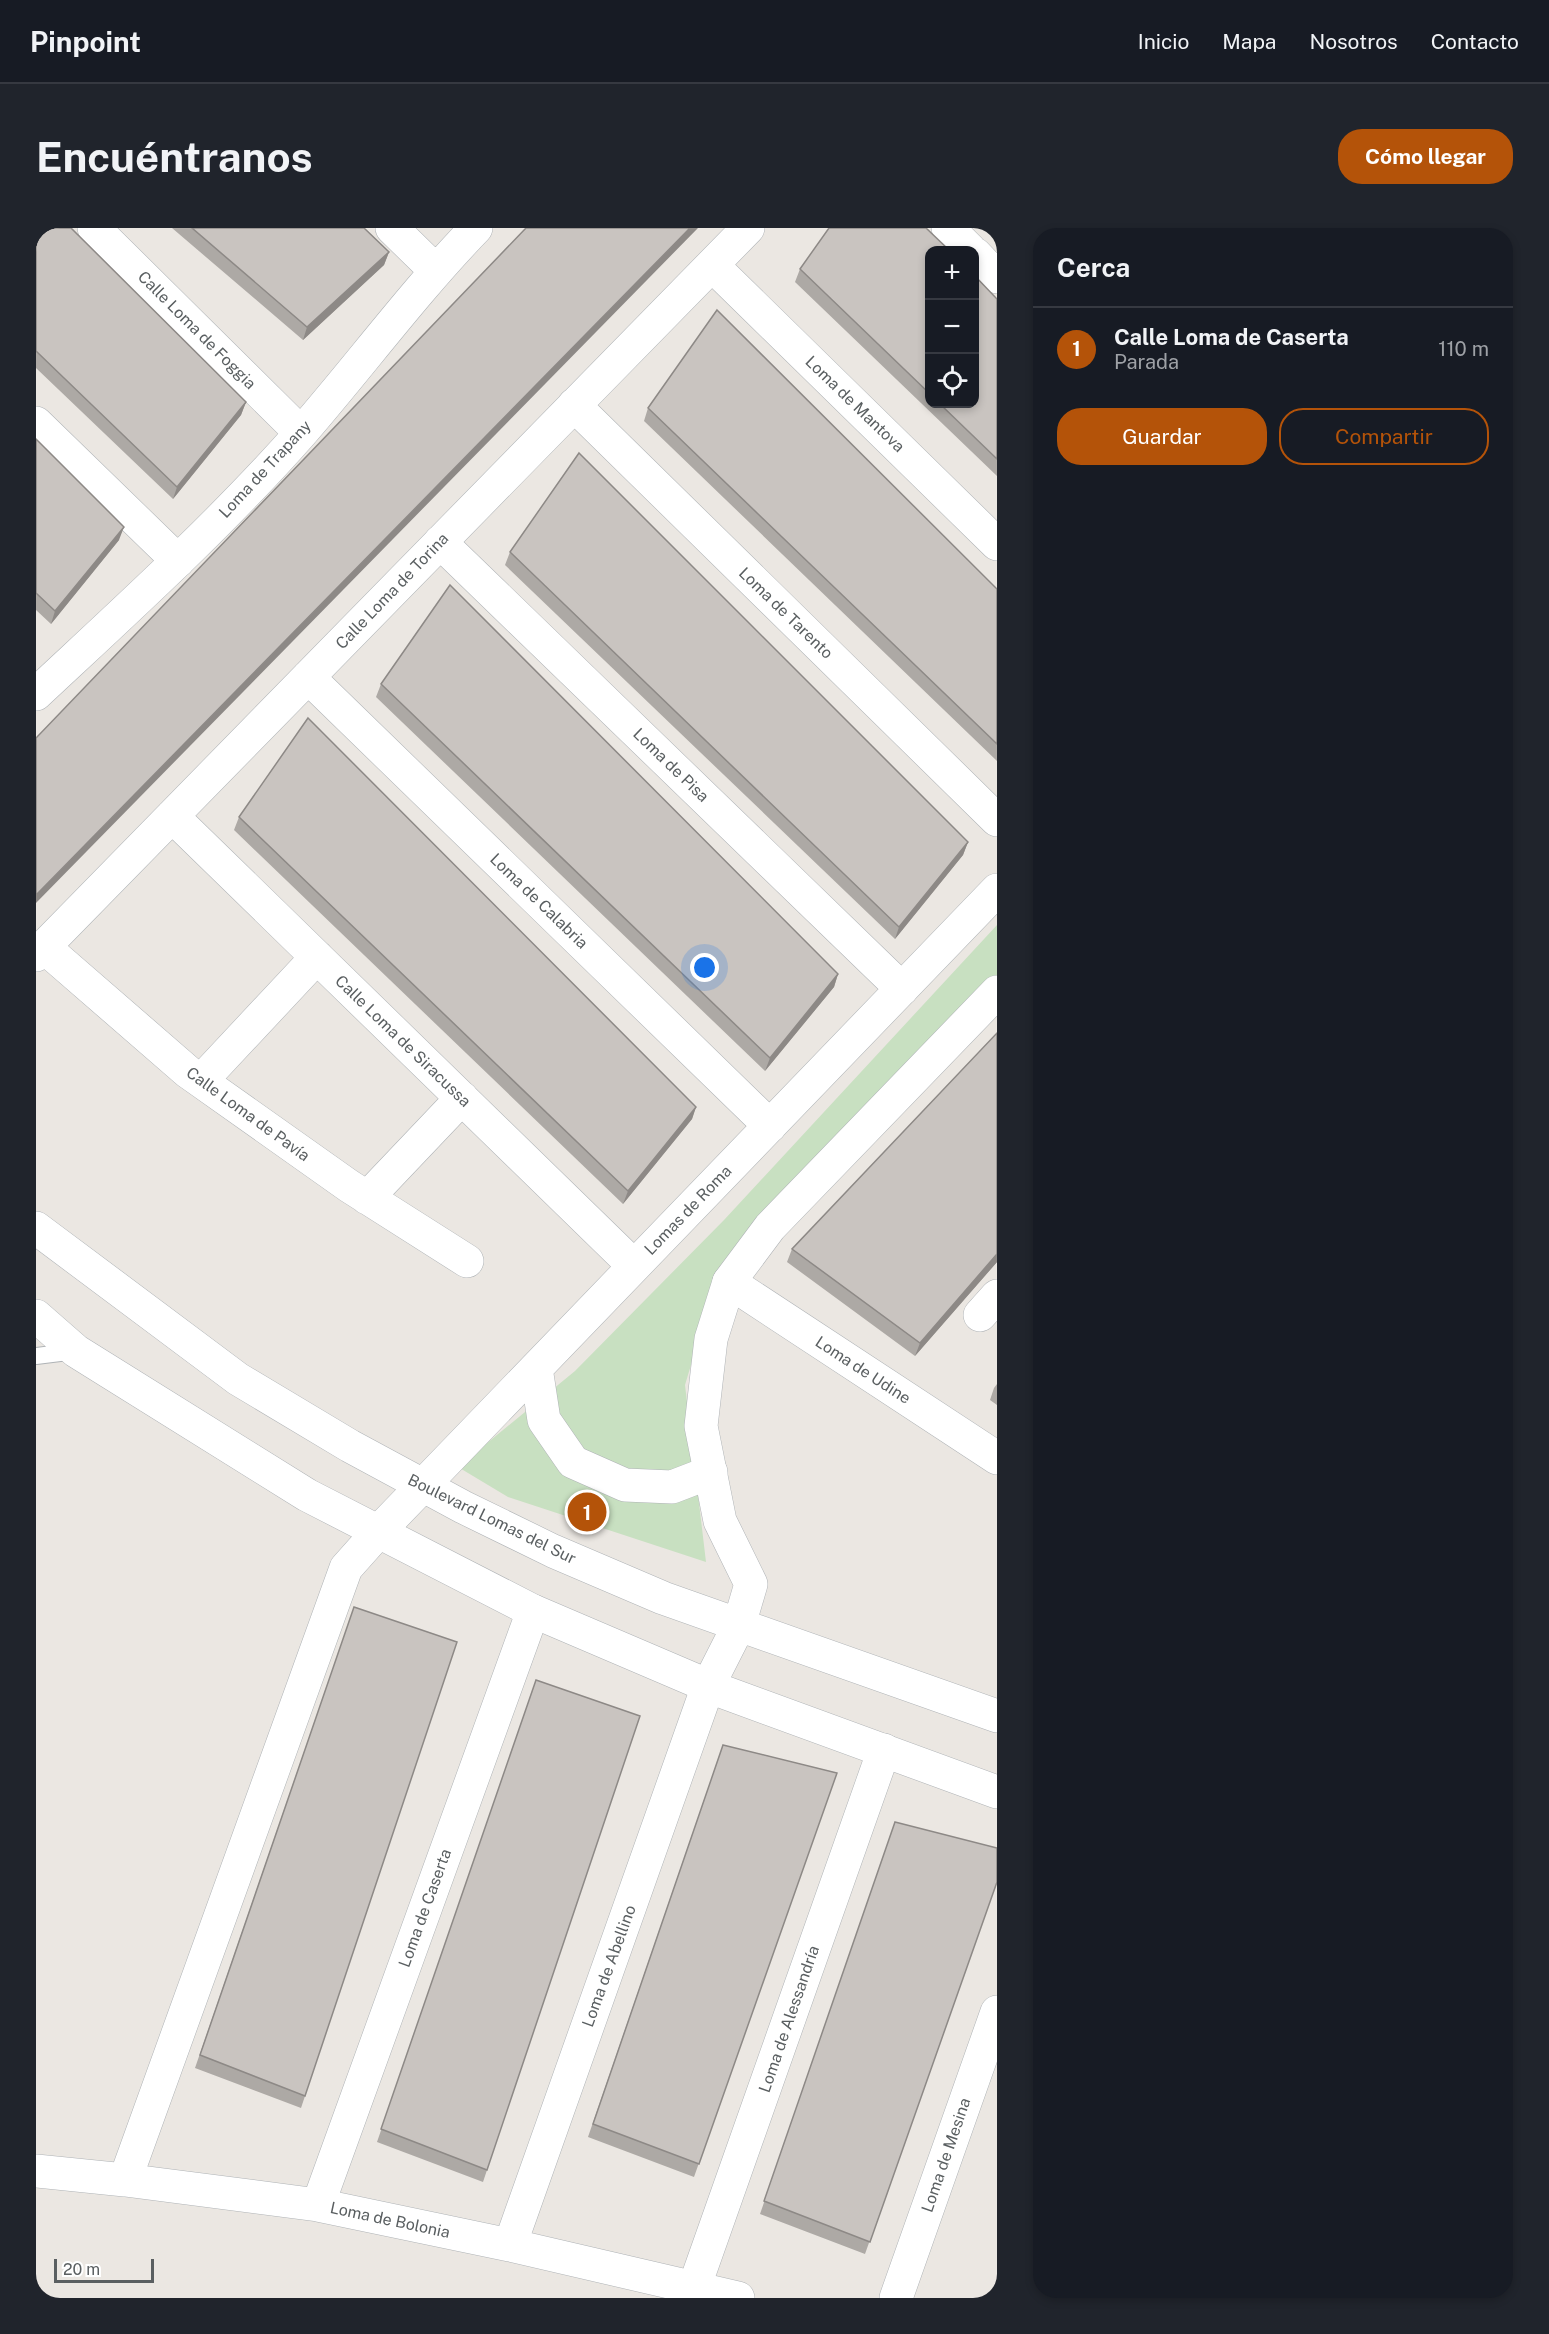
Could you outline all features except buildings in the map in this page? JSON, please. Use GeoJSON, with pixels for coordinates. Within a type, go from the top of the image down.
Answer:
{"type":"FeatureCollection","features":[{"type":"Feature","properties":{"kind":"street","name":"Calle Loma de Foggia"},"geometry":{"type":"LineString","coordinates":[[94,228],[301,432]]}},
{"type":"Feature","properties":{"kind":"street"},"geometry":{"type":"LineString","coordinates":[[392,228],[435,270]]}},
{"type":"Feature","properties":{"kind":"street","name":"Loma de Trapany"},"geometry":{"type":"LineString","coordinates":[[36,694],[178,561],[301,432],[435,270],[476,228]]}},
{"type":"Feature","properties":{"kind":"street","name":"Calle Loma de Torina"},"geometry":{"type":"LineString","coordinates":[[40,951],[748,228]]}},
{"type":"Feature","properties":{"kind":"street"},"geometry":{"type":"LineString","coordinates":[[948,228],[966,246]]}},
{"type":"Feature","properties":{"kind":"street"},"geometry":{"type":"LineString","coordinates":[[979,258],[997,277]]}},
{"type":"Feature","properties":{"kind":"street","name":"Loma de Mantova"},"geometry":{"type":"LineString","coordinates":[[712,265],[997,543]]}},
{"type":"Feature","properties":{"kind":"street","name":"Loma de Tarento"},"geometry":{"type":"LineString","coordinates":[[574,405],[997,820]]}},
{"type":"Feature","properties":{"kind":"street"},"geometry":{"type":"LineString","coordinates":[[36,423],[178,561]]}},
{"type":"Feature","properties":{"kind":"street","name":"Loma de Pisa"},"geometry":{"type":"LineString","coordinates":[[440,542],[902,988]]}},
{"type":"Feature","properties":{"kind":"street","name":"Loma de Calabria"},"geometry":{"type":"LineString","coordinates":[[308,677],[770,1126]]}},
{"type":"Feature","properties":{"kind":"street","name":"Calle Loma de Siracussa"},"geometry":{"type":"LineString","coordinates":[[172,816],[634,1266]]}},
{"type":"Feature","properties":{"kind":"street","name":"Lomas de Roma"},"geometry":{"type":"LineString","coordinates":[[125,2180],[346,1568],[423,1485],[997,890]]}},
{"type":"Feature","properties":{"kind":"street","name":"Calle Loma de Pavía"},"geometry":{"type":"LineString","coordinates":[[40,951],[201,1081],[368,1198],[467,1261]]}},
{"type":"Feature","properties":{"kind":"street"},"geometry":{"type":"LineString","coordinates":[[201,1081],[317,957]]}},
{"type":"Feature","properties":{"kind":"street"},"geometry":{"type":"LineString","coordinates":[[708,1686],[739,1625],[751,1584],[720,1521],[702,1426],[711,1340],[729,1282],[770,1227],[997,992]]}},
{"type":"Feature","properties":{"kind":"street"},"geometry":{"type":"LineString","coordinates":[[368,1198],[462,1098]]}},
{"type":"Feature","properties":{"kind":"street","name":"Boulevard Lomas del Sur"},"geometry":{"type":"LineString","coordinates":[[36,1228],[238,1379],[350,1446],[423,1485],[553,1551],[663,1598],[997,1716]]}},
{"type":"Feature","properties":{"kind":"street","name":"Loma de Udine"},"geometry":{"type":"LineString","coordinates":[[729,1282],[997,1458]]}},
{"type":"Feature","properties":{"kind":"street"},"geometry":{"type":"LineString","coordinates":[[36,1316],[76,1351],[308,1495],[533,1611],[708,1686],[997,1792]]}},
{"type":"Feature","properties":{"kind":"street"},"geometry":{"type":"LineString","coordinates":[[536,1368],[544,1420],[573,1462],[625,1485],[672,1487],[711,1472]]}},
{"type":"Feature","properties":{"kind":"street","name":"Loma de Caserta"},"geometry":{"type":"LineString","coordinates":[[318,2205],[533,1611]]}},
{"type":"Feature","properties":{"kind":"street","name":"Loma de Abellino"},"geometry":{"type":"LineString","coordinates":[[510,2245],[708,1686]]}},
{"type":"Feature","properties":{"kind":"street","name":"Loma de Alessandría"},"geometry":{"type":"LineString","coordinates":[[694,2288],[884,1750]]}},
{"type":"Feature","properties":{"kind":"street","name":"Loma de Mesina"},"geometry":{"type":"LineString","coordinates":[[896,2298],[997,2012]]}},
{"type":"Feature","properties":{"kind":"street","name":"Loma de Bolonia"},"geometry":{"type":"LineString","coordinates":[[36,2171],[318,2205],[510,2245],[738,2298]]}},
{"type":"Feature","properties":{"kind":"lane"},"geometry":{"type":"LineString","coordinates":[[36,1356],[76,1351]]}},
{"type":"Feature","properties":{"kind":"green space"},"geometry":{"type":"Polygon","coordinates":[[[997,925],[997,982],[718,1274],[685,1385],[706,1562],[508,1497],[458,1467],[575,1371],[724,1220],[997,925]]]}},
{"type":"Feature","properties":{"kind":"place","name":"Calle Loma de Caserta"},"geometry":{"type":"Point","coordinates":[587,1512]}}]}
